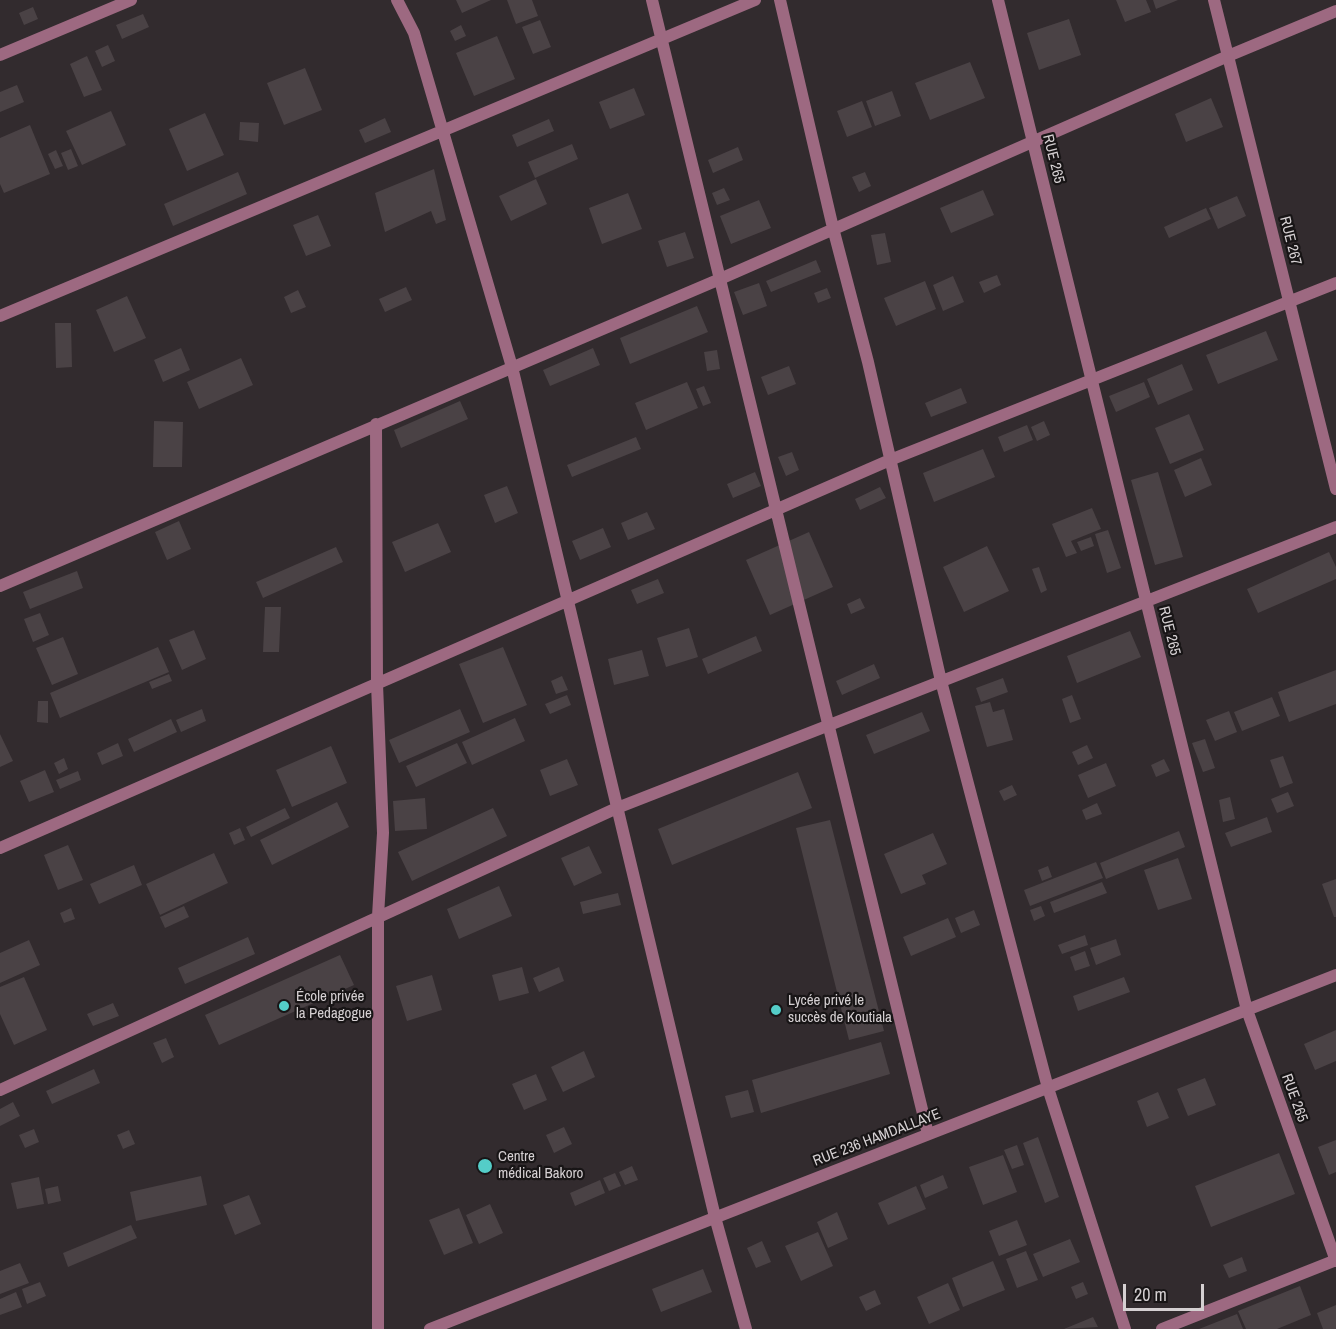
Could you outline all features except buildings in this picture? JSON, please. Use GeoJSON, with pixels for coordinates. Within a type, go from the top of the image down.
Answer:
{"type":"FeatureCollection","features":[{"type":"Feature","properties":{"kind":"street"},"geometry":{"type":"LineString","coordinates":[[0,55],[131,0]]}},
{"type":"Feature","properties":{"kind":"street"},"geometry":{"type":"LineString","coordinates":[[397,0],[414,33],[512,367],[715,1217],[746,1329]]}},
{"type":"Feature","properties":{"kind":"street"},"geometry":{"type":"LineString","coordinates":[[652,0],[928,1134]]}},
{"type":"Feature","properties":{"kind":"street"},"geometry":{"type":"LineString","coordinates":[[0,316],[755,0]]}},
{"type":"Feature","properties":{"kind":"street"},"geometry":{"type":"LineString","coordinates":[[780,0],[833,228],[868,362],[941,681],[1048,1088],[1125,1329]]}},
{"type":"Feature","properties":{"kind":"street","name":"RUE 265"},"geometry":{"type":"LineString","coordinates":[[998,0],[1247,1010],[1336,1260]]}},
{"type":"Feature","properties":{"kind":"street","name":"RUE 267"},"geometry":{"type":"LineString","coordinates":[[1215,0],[1336,489]]}},
{"type":"Feature","properties":{"kind":"street"},"geometry":{"type":"LineString","coordinates":[[0,586],[720,279],[1228,56],[1336,11]]}},
{"type":"Feature","properties":{"kind":"street"},"geometry":{"type":"LineString","coordinates":[[0,848],[890,460],[1336,283]]}},
{"type":"Feature","properties":{"kind":"street"},"geometry":{"type":"LineString","coordinates":[[376,424],[377,684],[383,833],[378,916],[378,1329]]}},
{"type":"Feature","properties":{"kind":"street"},"geometry":{"type":"LineString","coordinates":[[0,1090],[617,808],[1336,527]]}},
{"type":"Feature","properties":{"kind":"street","name":"RUE 236 HAMDALLAYE"},"geometry":{"type":"LineString","coordinates":[[430,1329],[1336,975]]}},
{"type":"Feature","properties":{"kind":"street"},"geometry":{"type":"LineString","coordinates":[[1162,1329],[1336,1260]]}},
{"type":"Feature","properties":{"kind":"place","name":"École privée la Pedagogue"},"geometry":{"type":"Point","coordinates":[284,1006]}},
{"type":"Feature","properties":{"kind":"place","name":"Lycée privé le succès de Koutiala"},"geometry":{"type":"Point","coordinates":[776,1010]}},
{"type":"Feature","properties":{"kind":"place","name":"Centre médical Bakoro"},"geometry":{"type":"Point","coordinates":[485,1166]}}]}
